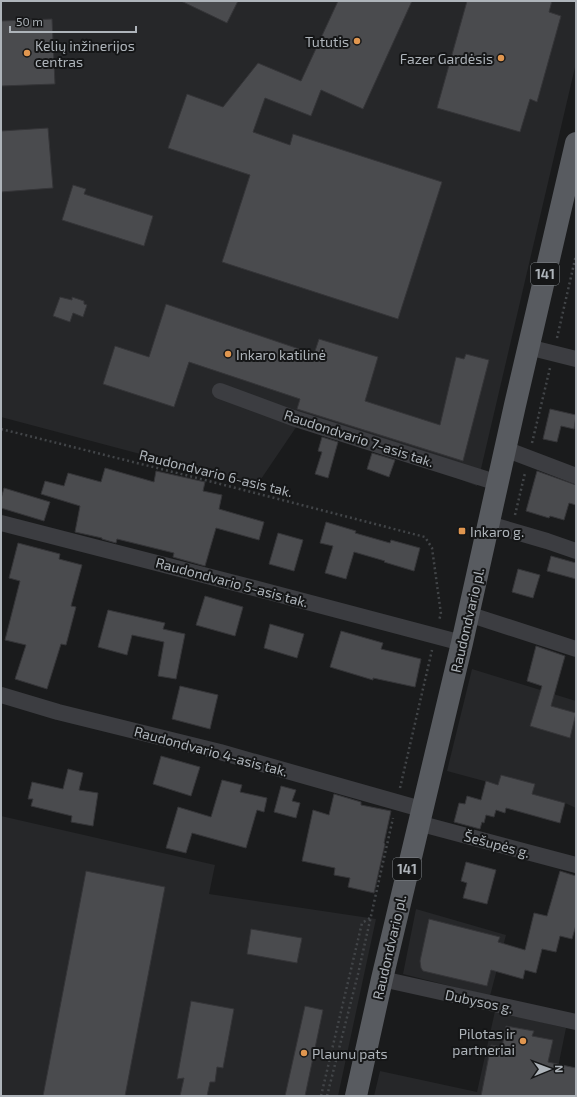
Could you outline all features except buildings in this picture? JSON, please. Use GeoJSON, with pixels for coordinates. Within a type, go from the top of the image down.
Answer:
{"type":"FeatureCollection","features":[{"type":"Feature","properties":{"kind":"main road","name":"Raudondvario pl."},"geometry":{"type":"LineString","coordinates":[[356,1096],[420,816],[462,643],[528,347],[576,143]]}},
{"type":"Feature","properties":{"kind":"street"},"geometry":{"type":"LineString","coordinates":[[528,347],[576,360]]}},
{"type":"Feature","properties":{"kind":"street","name":"Raudondvario 7-asis tak."},"geometry":{"type":"LineString","coordinates":[[220,391],[293,418],[498,483]]}},
{"type":"Feature","properties":{"kind":"street"},"geometry":{"type":"LineString","coordinates":[[505,449],[576,476]]}},
{"type":"Feature","properties":{"kind":"street","name":"Raudondvario 5-asis tak."},"geometry":{"type":"LineString","coordinates":[[1,523],[462,643]]}},
{"type":"Feature","properties":{"kind":"street"},"geometry":{"type":"LineString","coordinates":[[489,524],[576,551]]}},
{"type":"Feature","properties":{"kind":"street"},"geometry":{"type":"LineString","coordinates":[[468,614],[576,649]]}},
{"type":"Feature","properties":{"kind":"street","name":"Raudondvario 4-asis tak."},"geometry":{"type":"LineString","coordinates":[[1,695],[58,712],[220,752],[397,803],[420,816]]}},
{"type":"Feature","properties":{"kind":"street","name":"Šešupės g."},"geometry":{"type":"LineString","coordinates":[[420,816],[576,865]]}},
{"type":"Feature","properties":{"kind":"street","name":"Dubysos g."},"geometry":{"type":"LineString","coordinates":[[382,979],[576,1022]]}},
{"type":"Feature","properties":{"kind":"path"},"geometry":{"type":"LineString","coordinates":[[511,531],[576,255]]}},
{"type":"Feature","properties":{"kind":"path","name":"Raudondvario 6-asis tak."},"geometry":{"type":"LineString","coordinates":[[1,429],[425,537],[432,548],[441,614],[435,636]]}},
{"type":"Feature","properties":{"kind":"path"},"geometry":{"type":"LineString","coordinates":[[327,1096],[371,918],[435,636]]}},
{"type":"Feature","properties":{"kind":"path"},"geometry":{"type":"LineString","coordinates":[[321,1096],[362,923],[371,918]]}},
{"type":"Feature","properties":{"kind":"shaded area"},"geometry":{"type":"Polygon","coordinates":[[[1,1],[576,1],[576,63],[477,486],[303,417],[257,485],[1,417],[1,1]]]}},
{"type":"Feature","properties":{"kind":"shaded area"},"geometry":{"type":"Polygon","coordinates":[[[472,669],[576,701],[576,808],[565,803],[447,771],[472,669]]]}},
{"type":"Feature","properties":{"kind":"shaded area"},"geometry":{"type":"Polygon","coordinates":[[[1,816],[215,865],[209,894],[376,919],[338,1096],[1,1096],[1,816]]]}},
{"type":"Feature","properties":{"kind":"shaded area"},"geometry":{"type":"Polygon","coordinates":[[[416,909],[506,935],[490,996],[403,974],[416,909]]]}},
{"type":"Feature","properties":{"kind":"shaded area"},"geometry":{"type":"Polygon","coordinates":[[[495,1011],[566,1028],[554,1087],[546,1096],[374,1096],[380,1071],[477,1092],[495,1011]]]}},
{"type":"Feature","properties":{"kind":"place","name":"Tututis"},"geometry":{"type":"Point","coordinates":[357,41]}},
{"type":"Feature","properties":{"kind":"place","name":"Kelių inžinerijos centras"},"geometry":{"type":"Point","coordinates":[27,53]}},
{"type":"Feature","properties":{"kind":"place","name":"Fazer Gardėsis"},"geometry":{"type":"Point","coordinates":[501,58]}},
{"type":"Feature","properties":{"kind":"place","name":"Inkaro katilinė"},"geometry":{"type":"Point","coordinates":[228,354]}},
{"type":"Feature","properties":{"kind":"place","name":"Inkaro g."},"geometry":{"type":"Point","coordinates":[462,531]}},
{"type":"Feature","properties":{"kind":"place","name":"Pilotas ir partneriai"},"geometry":{"type":"Point","coordinates":[523,1041]}},
{"type":"Feature","properties":{"kind":"place","name":"Plaunu pats"},"geometry":{"type":"Point","coordinates":[304,1053]}}]}
